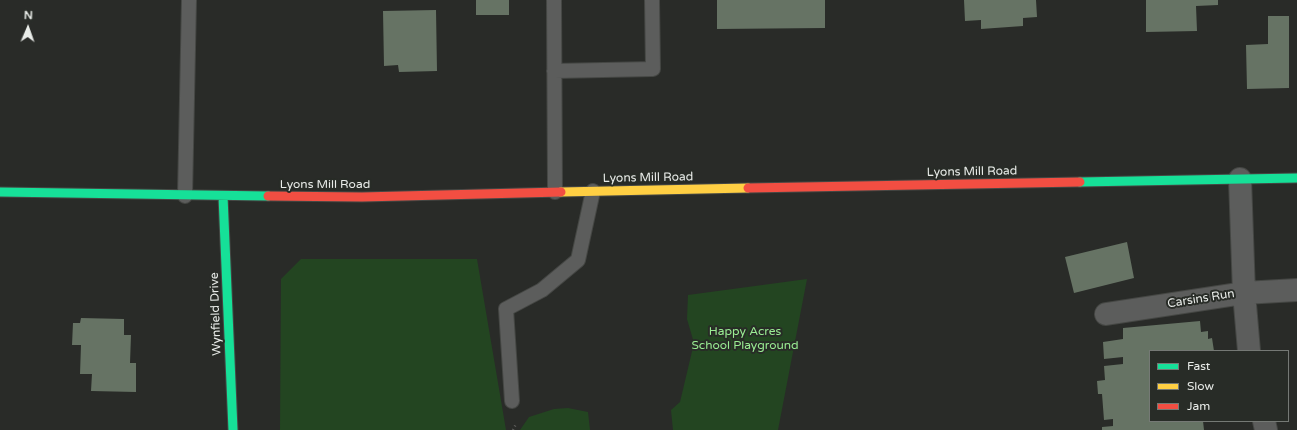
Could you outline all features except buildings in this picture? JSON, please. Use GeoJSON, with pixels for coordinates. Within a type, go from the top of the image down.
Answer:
{"type":"FeatureCollection","features":[{"type":"Feature","properties":{"kind":"main road","name":"Lyons Mill Road"},"geometry":{"type":"LineString","coordinates":[[0,192],[185,196],[362,197],[593,191],[1297,178]]}},
{"type":"Feature","properties":{"kind":"main road","name":"Wynfield Drive"},"geometry":{"type":"LineString","coordinates":[[224,196],[233,430]]}},
{"type":"Feature","properties":{"kind":"street"},"geometry":{"type":"LineString","coordinates":[[1240,179],[1244,293],[1249,350]]}},
{"type":"Feature","properties":{"kind":"street","name":"Carsins Run"},"geometry":{"type":"LineString","coordinates":[[1106,314],[1244,293],[1297,290]]}},
{"type":"Feature","properties":{"kind":"lane"},"geometry":{"type":"LineString","coordinates":[[185,196],[189,0]]}},
{"type":"Feature","properties":{"kind":"lane"},"geometry":{"type":"LineString","coordinates":[[554,0],[555,192]]}},
{"type":"Feature","properties":{"kind":"lane"},"geometry":{"type":"LineString","coordinates":[[554,70],[653,69],[652,0]]}},
{"type":"Feature","properties":{"kind":"lane"},"geometry":{"type":"LineString","coordinates":[[512,400],[506,309],[542,290],[578,260],[593,191]]}},
{"type":"Feature","properties":{"kind":"green space"},"geometry":{"type":"Polygon","coordinates":[[[301,259],[477,259],[506,430],[280,430],[281,279],[301,259]]]}},
{"type":"Feature","properties":{"kind":"green space","name":"Happy Acres School Playground"},"geometry":{"type":"Polygon","coordinates":[[[807,279],[778,430],[673,430],[671,410],[680,402],[694,343],[687,319],[688,295],[807,279]]]}},
{"type":"Feature","properties":{"kind":"green space"},"geometry":{"type":"Polygon","coordinates":[[[568,408],[588,412],[590,430],[520,430],[529,417],[554,409],[568,408]]]}},
{"type":"Feature","properties":{"kind":"traffic: fast"},"geometry":{"type":"LineString","coordinates":[[1080,182],[1297,178]]}},
{"type":"Feature","properties":{"kind":"traffic: fast"},"geometry":{"type":"LineString","coordinates":[[0,192],[268,196]]}},
{"type":"Feature","properties":{"kind":"traffic: fast"},"geometry":{"type":"LineString","coordinates":[[223,196],[233,430]]}},
{"type":"Feature","properties":{"kind":"traffic: slow"},"geometry":{"type":"LineString","coordinates":[[561,192],[748,188]]}},
{"type":"Feature","properties":{"kind":"traffic: jam"},"geometry":{"type":"LineString","coordinates":[[748,188],[1080,182]]}},
{"type":"Feature","properties":{"kind":"traffic: jam"},"geometry":{"type":"LineString","coordinates":[[268,196],[362,197],[561,192]]}}]}
